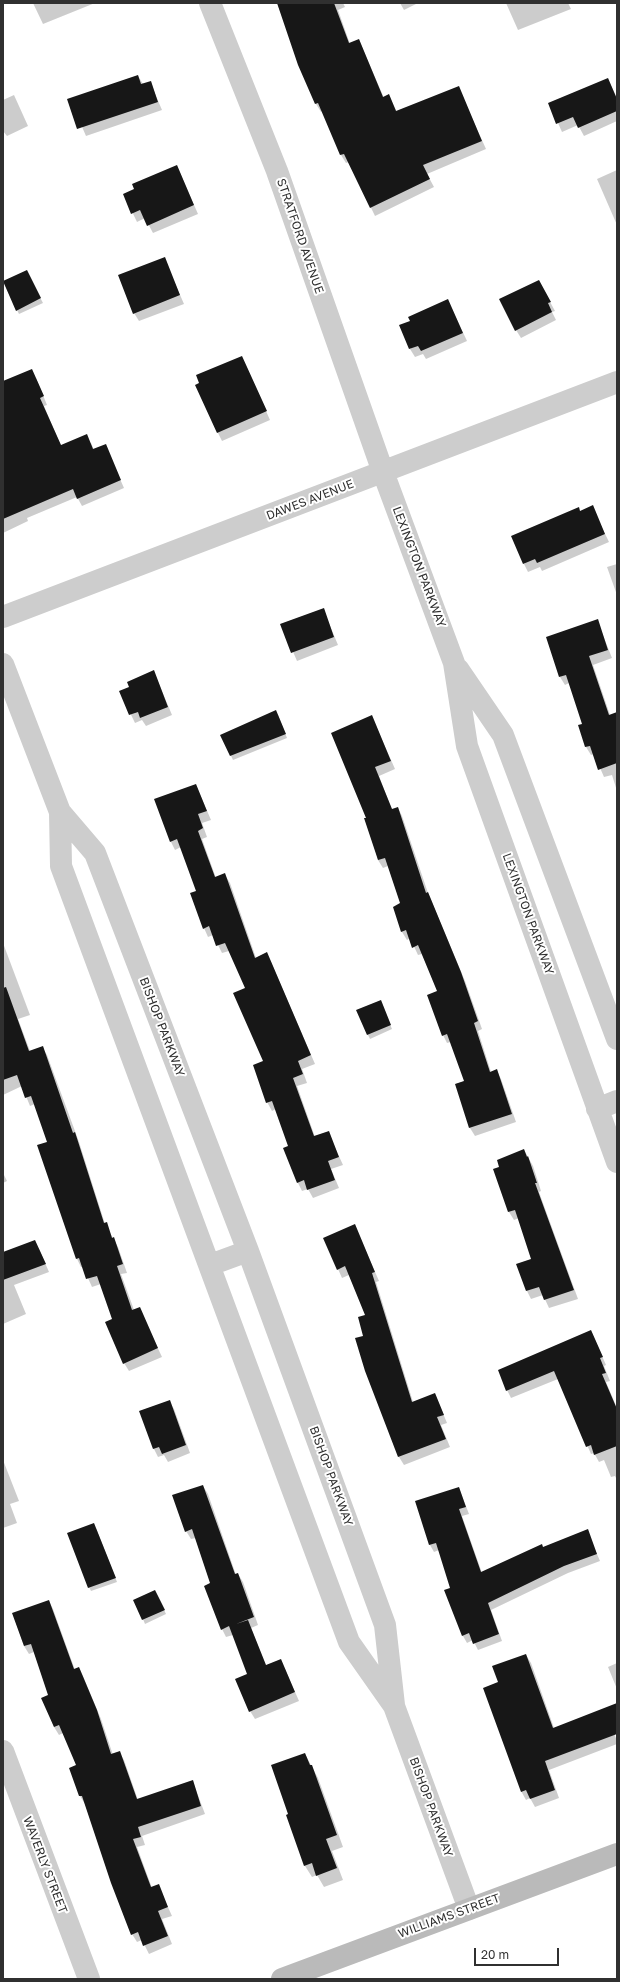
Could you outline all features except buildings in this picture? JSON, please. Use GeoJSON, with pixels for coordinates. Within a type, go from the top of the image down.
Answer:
{"type":"FeatureCollection","features":[{"type":"Feature","properties":{"kind":"street","name":"STRATFORD AVENUE"},"geometry":{"type":"LineString","coordinates":[[210,3],[277,171],[383,472]]}},
{"type":"Feature","properties":{"kind":"street","name":"DAWES AVENUE"},"geometry":{"type":"LineString","coordinates":[[3,617],[617,382]]}},
{"type":"Feature","properties":{"kind":"street","name":"LEXINGTON PARKWAY"},"geometry":{"type":"LineString","coordinates":[[383,472],[454,662],[468,746],[607,1105],[617,1162]]}},
{"type":"Feature","properties":{"kind":"street","name":"LEXINGTON PARKWAY"},"geometry":{"type":"LineString","coordinates":[[454,662],[503,735],[617,1038]]}},
{"type":"Feature","properties":{"kind":"street","name":"BISHOP PARKWAY"},"geometry":{"type":"LineString","coordinates":[[3,664],[60,812],[95,853],[248,1251],[386,1625],[394,1706],[469,1909]]}},
{"type":"Feature","properties":{"kind":"street","name":"BISHOP PARKWAY"},"geometry":{"type":"LineString","coordinates":[[60,812],[61,866],[349,1642],[394,1706]]}},
{"type":"Feature","properties":{"kind":"street"},"geometry":{"type":"LineString","coordinates":[[210,1265],[248,1251]]}},
{"type":"Feature","properties":{"kind":"street","name":"WAVERLY STREET"},"geometry":{"type":"LineString","coordinates":[[3,1751],[89,1979]]}},
{"type":"Feature","properties":{"kind":"street","name":"WILLIAMS STREET"},"geometry":{"type":"LineString","coordinates":[[282,1979],[617,1854]]}}]}
